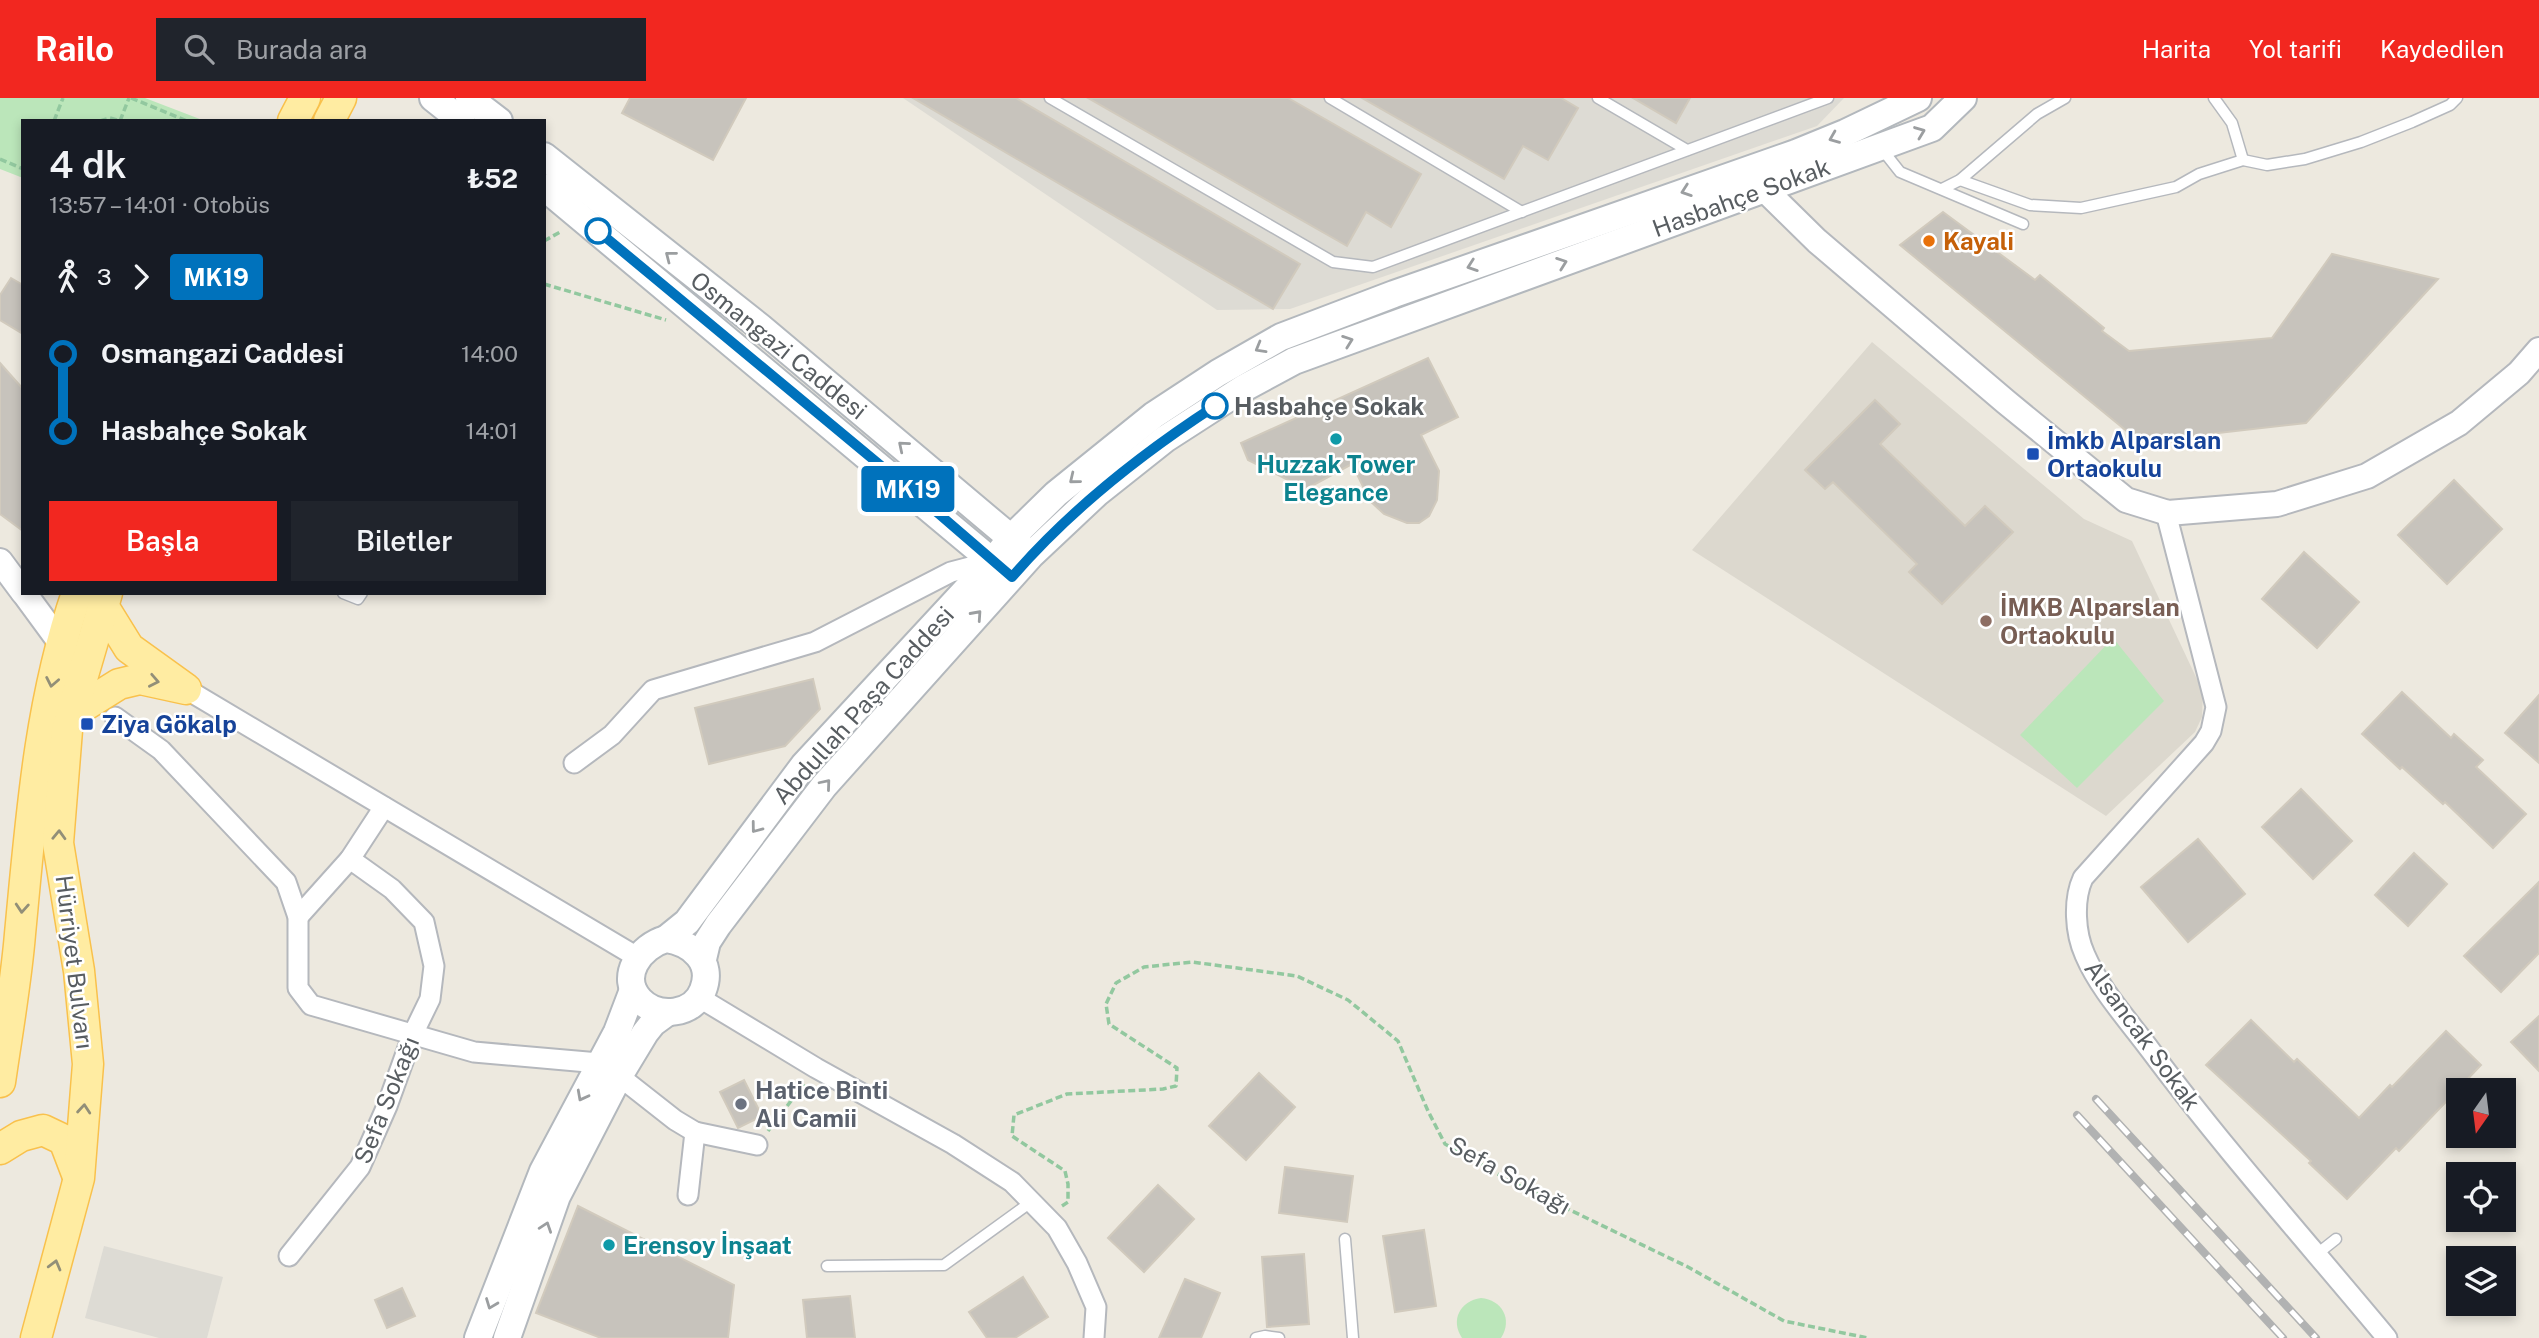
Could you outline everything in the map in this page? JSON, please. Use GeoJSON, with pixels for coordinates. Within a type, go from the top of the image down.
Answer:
{"type":"FeatureCollection","features":[{"type":"Feature","properties":{"kind":"main road"},"geometry":{"type":"LineString","coordinates":[[294,119],[305,98]]}},
{"type":"Feature","properties":{"kind":"main road"},"geometry":{"type":"LineString","coordinates":[[330,119],[341,98]]}},
{"type":"Feature","properties":{"kind":"main road"},"geometry":{"type":"LineString","coordinates":[[433,98],[460,119]]}},
{"type":"Feature","properties":{"kind":"main road"},"geometry":{"type":"LineString","coordinates":[[469,98],[496,119]]}},
{"type":"Feature","properties":{"kind":"main road","name":"Hasbahçe Sokak"},"geometry":{"type":"LineString","coordinates":[[1757,178],[1918,98]]}},
{"type":"Feature","properties":{"kind":"main road","name":"Hasbahçe Sokak"},"geometry":{"type":"LineString","coordinates":[[1021,547],[1056,494],[1154,415],[1218,373],[1281,337],[1394,294],[1757,178],[1881,147],[1932,128],[1963,98]]}},
{"type":"Feature","properties":{"kind":"main road","name":"Osmangazi Caddesi"},"geometry":{"type":"LineString","coordinates":[[546,158],[760,327],[1021,547]]}},
{"type":"Feature","properties":{"kind":"main road","name":"Osmangazi Caddesi"},"geometry":{"type":"LineString","coordinates":[[546,189],[1002,569]]}},
{"type":"Feature","properties":{"kind":"main road","name":"Abdullah Paşa Caddesi"},"geometry":{"type":"LineString","coordinates":[[703,959],[707,942],[718,925],[824,786],[1021,547]]}},
{"type":"Feature","properties":{"kind":"main road","name":"Abdullah Paşa Caddesi"},"geometry":{"type":"LineString","coordinates":[[666,939],[687,922],[804,765],[1002,569]]}},
{"type":"Feature","properties":{"kind":"main road","name":"Hürriyet Bulvarı"},"geometry":{"type":"LineString","coordinates":[[0,1082],[20,937],[27,845],[39,749],[60,642],[76,595]]}},
{"type":"Feature","properties":{"kind":"main road"},"geometry":{"type":"LineString","coordinates":[[105,600],[129,648],[186,689]]}},
{"type":"Feature","properties":{"kind":"main road","name":"Hürriyet Bulvarı"},"geometry":{"type":"LineString","coordinates":[[37,1336],[79,1178],[88,1064],[79,971],[58,843],[67,730],[105,600]]}},
{"type":"Feature","properties":{"kind":"main road"},"geometry":{"type":"LineString","coordinates":[[71,715],[119,684],[140,679],[186,689]]}},
{"type":"Feature","properties":{"kind":"main road"},"geometry":{"type":"LineString","coordinates":[[478,1338],[542,1171],[609,1069],[653,1023],[668,1012],[689,1007],[700,998],[706,978],[703,959],[686,944],[666,939],[649,946],[637,957],[633,967],[633,990],[617,1032],[609,1069],[557,1196],[507,1338]]}},
{"type":"Feature","properties":{"kind":"main road"},"geometry":{"type":"LineString","coordinates":[[633,990],[646,1004],[668,1012]]}},
{"type":"Feature","properties":{"kind":"main road"},"geometry":{"type":"LineString","coordinates":[[0,1149],[21,1136],[43,1130],[64,1140],[79,1178]]}},
{"type":"Feature","properties":{"kind":"street"},"geometry":{"type":"LineString","coordinates":[[1757,178],[1817,241],[2006,402],[2126,500],[2166,513],[2277,503],[2368,476],[2459,423],[2519,373],[2539,350]]}},
{"type":"Feature","properties":{"kind":"street","name":"Alsancak Sokak"},"geometry":{"type":"LineString","coordinates":[[2166,513],[2216,707],[2215,718],[2204,743],[2083,878],[2076,905],[2083,951],[2094,974],[2181,1091],[2387,1338]]}},
{"type":"Feature","properties":{"kind":"street"},"geometry":{"type":"LineString","coordinates":[[9,565],[21,588]]}},
{"type":"Feature","properties":{"kind":"street"},"geometry":{"type":"LineString","coordinates":[[574,763],[612,735],[653,690],[729,665],[814,642],[951,572],[1002,569]]}},
{"type":"Feature","properties":{"kind":"street"},"geometry":{"type":"LineString","coordinates":[[25,595],[60,642]]}},
{"type":"Feature","properties":{"kind":"street"},"geometry":{"type":"LineString","coordinates":[[186,689],[637,957]]}},
{"type":"Feature","properties":{"kind":"street"},"geometry":{"type":"LineString","coordinates":[[115,717],[161,750],[286,882],[298,917],[298,988],[311,1005],[474,1052],[609,1069],[675,1120],[695,1132],[757,1145]]}},
{"type":"Feature","properties":{"kind":"street"},"geometry":{"type":"LineString","coordinates":[[298,917],[350,859],[384,807]]}},
{"type":"Feature","properties":{"kind":"street","name":"Sefa Sokağı"},"geometry":{"type":"LineString","coordinates":[[289,1256],[360,1167],[387,1106],[413,1034],[430,999],[434,966],[424,922],[392,889],[350,859]]}},
{"type":"Feature","properties":{"kind":"street"},"geometry":{"type":"LineString","coordinates":[[700,998],[816,1068],[953,1144],[1012,1182],[1057,1228],[1077,1263],[1096,1307],[1094,1338]]}},
{"type":"Feature","properties":{"kind":"street"},"geometry":{"type":"LineString","coordinates":[[688,1195],[695,1132]]}},
{"type":"Feature","properties":{"kind":"lane"},"geometry":{"type":"LineString","coordinates":[[1050,98],[1333,262],[1373,267],[1828,98]]}},
{"type":"Feature","properties":{"kind":"lane"},"geometry":{"type":"LineString","coordinates":[[1330,98],[1522,212]]}},
{"type":"Feature","properties":{"kind":"lane"},"geometry":{"type":"LineString","coordinates":[[1598,98],[1687,150]]}},
{"type":"Feature","properties":{"kind":"lane"},"geometry":{"type":"LineString","coordinates":[[1942,189],[1960,180],[2037,114],[2065,98]]}},
{"type":"Feature","properties":{"kind":"lane"},"geometry":{"type":"LineString","coordinates":[[2214,98],[2232,123],[2243,160]]}},
{"type":"Feature","properties":{"kind":"lane"},"geometry":{"type":"LineString","coordinates":[[1960,180],[2030,205],[2081,208],[2176,187],[2199,174],[2243,160],[2267,165],[2305,159],[2400,127],[2450,105],[2457,98]]}},
{"type":"Feature","properties":{"kind":"lane"},"geometry":{"type":"LineString","coordinates":[[1881,147],[1900,172],[2023,224]]}},
{"type":"Feature","properties":{"kind":"lane"},"geometry":{"type":"LineString","coordinates":[[827,1266],[944,1265],[1031,1202]]}},
{"type":"Feature","properties":{"kind":"lane"},"geometry":{"type":"LineString","coordinates":[[1345,1239],[1353,1338]]}},
{"type":"Feature","properties":{"kind":"lane"},"geometry":{"type":"LineString","coordinates":[[2317,1254],[2336,1239]]}},
{"type":"Feature","properties":{"kind":"lane"},"geometry":{"type":"LineString","coordinates":[[1256,1338],[1279,1338]]}},
{"type":"Feature","properties":{"kind":"path"},"geometry":{"type":"LineString","coordinates":[[55,119],[63,98]]}},
{"type":"Feature","properties":{"kind":"path"},"geometry":{"type":"LineString","coordinates":[[121,119],[130,98],[173,118]]}},
{"type":"Feature","properties":{"kind":"path"},"geometry":{"type":"LineString","coordinates":[[0,159],[21,168]]}},
{"type":"Feature","properties":{"kind":"path"},"geometry":{"type":"LineString","coordinates":[[546,240],[564,230]]}},
{"type":"Feature","properties":{"kind":"path"},"geometry":{"type":"LineString","coordinates":[[546,285],[666,320]]}},
{"type":"Feature","properties":{"kind":"path","name":"Sefa Sokağı"},"geometry":{"type":"LineString","coordinates":[[1046,1217],[1068,1202],[1065,1171],[1012,1136],[1014,1115],[1068,1094],[1163,1090],[1176,1086],[1177,1068],[1110,1024],[1106,1004],[1116,983],[1144,967],[1192,962],[1297,976],[1348,1000],[1398,1041],[1427,1111],[1445,1143],[1512,1182],[1688,1267],[1784,1321],[1868,1338]]}},
{"type":"Feature","properties":{"kind":"path"},"geometry":{"type":"LineString","coordinates":[[757,1145],[816,1068]]}},
{"type":"Feature","properties":{"kind":"shaded area"},"geometry":{"type":"Polygon","coordinates":[[[903,98],[1844,98],[1817,126],[1290,309],[1217,310],[903,98]]]}},
{"type":"Feature","properties":{"kind":"shaded area","name":"İMKB Alparslan Ortaokulu"},"geometry":{"type":"Polygon","coordinates":[[[1872,342],[2084,519],[2132,541],[2203,692],[2202,717],[2195,732],[2106,816],[1692,550],[1872,342]]]}},
{"type":"Feature","properties":{"kind":"shaded area"},"geometry":{"type":"Polygon","coordinates":[[[104,1246],[223,1277],[207,1338],[159,1338],[85,1318],[104,1246]]]}},
{"type":"Feature","properties":{"kind":"green space"},"geometry":{"type":"Polygon","coordinates":[[[0,98],[145,98],[200,119],[21,119],[21,177],[0,169],[0,98]]]}},
{"type":"Feature","properties":{"kind":"green space"},"geometry":{"type":"Polygon","coordinates":[[[2113,638],[2164,701],[2077,788],[2020,735],[2113,638]]]}},
{"type":"Feature","properties":{"kind":"green space"},"geometry":{"type":"Polygon","coordinates":[[[1481,1298],[1495,1302],[1503,1312],[1506,1324],[1501,1338],[1462,1338],[1457,1325],[1459,1312],[1467,1303],[1481,1298]]]}},
{"type":"Feature","properties":{"kind":"building"},"geometry":{"type":"Polygon","coordinates":[[[630,98],[746,98],[713,160],[622,113],[630,98]]]}},
{"type":"Feature","properties":{"kind":"building"},"geometry":{"type":"Polygon","coordinates":[[[913,98],[1016,98],[1300,264],[1273,309],[913,98]]]}},
{"type":"Feature","properties":{"kind":"building"},"geometry":{"type":"Polygon","coordinates":[[[1088,98],[1288,98],[1421,174],[1391,227],[1366,212],[1347,246],[1088,98]]]}},
{"type":"Feature","properties":{"kind":"building"},"geometry":{"type":"Polygon","coordinates":[[[1362,98],[1561,98],[1578,108],[1548,160],[1523,146],[1504,179],[1362,98]]]}},
{"type":"Feature","properties":{"kind":"building"},"geometry":{"type":"Polygon","coordinates":[[[1633,98],[1690,98],[1676,123],[1633,98]]]}},
{"type":"Feature","properties":{"kind":"building"},"geometry":{"type":"Polygon","coordinates":[[[1943,212],[2035,280],[2040,275],[2104,328],[2102,331],[2129,351],[2272,338],[2332,254],[2438,279],[2306,423],[2140,442],[1900,245],[1943,212]]]}},
{"type":"Feature","properties":{"kind":"building"},"geometry":{"type":"Polygon","coordinates":[[[11,278],[21,284],[21,333],[0,320],[0,295],[11,278]]]}},
{"type":"Feature","properties":{"kind":"building","name":"Huzzak Tower Elegance"},"geometry":{"type":"Polygon","coordinates":[[[1428,358],[1458,417],[1421,435],[1439,471],[1437,500],[1429,516],[1419,523],[1407,523],[1384,514],[1370,501],[1352,464],[1306,489],[1248,460],[1241,443],[1428,358]]]}},
{"type":"Feature","properties":{"kind":"building"},"geometry":{"type":"Polygon","coordinates":[[[0,363],[21,387],[21,530],[0,514],[0,363]]]}},
{"type":"Feature","properties":{"kind":"building"},"geometry":{"type":"Polygon","coordinates":[[[1875,400],[1900,424],[1880,444],[1965,526],[1985,506],[2013,532],[1942,604],[1909,572],[1917,564],[1833,482],[1825,489],[1805,470],[1875,400]]]}},
{"type":"Feature","properties":{"kind":"building"},"geometry":{"type":"Polygon","coordinates":[[[2454,480],[2502,529],[2447,584],[2398,535],[2454,480]]]}},
{"type":"Feature","properties":{"kind":"building"},"geometry":{"type":"Polygon","coordinates":[[[2304,552],[2359,602],[2317,648],[2262,599],[2304,552]]]}},
{"type":"Feature","properties":{"kind":"building"},"geometry":{"type":"Polygon","coordinates":[[[813,679],[820,709],[785,746],[709,764],[695,708],[813,679]]]}},
{"type":"Feature","properties":{"kind":"building"},"geometry":{"type":"Polygon","coordinates":[[[2402,692],[2451,738],[2454,734],[2483,760],[2476,767],[2526,814],[2493,848],[2445,802],[2443,804],[2402,767],[2400,769],[2362,734],[2402,692]]]}},
{"type":"Feature","properties":{"kind":"building"},"geometry":{"type":"Polygon","coordinates":[[[2539,695],[2539,763],[2505,733],[2539,695]]]}},
{"type":"Feature","properties":{"kind":"building"},"geometry":{"type":"Polygon","coordinates":[[[2301,789],[2352,841],[2313,879],[2262,827],[2301,789]]]}},
{"type":"Feature","properties":{"kind":"building"},"geometry":{"type":"Polygon","coordinates":[[[2198,839],[2245,894],[2188,942],[2141,887],[2198,839]]]}},
{"type":"Feature","properties":{"kind":"building"},"geometry":{"type":"Polygon","coordinates":[[[2414,853],[2447,884],[2408,926],[2375,895],[2414,853]]]}},
{"type":"Feature","properties":{"kind":"building"},"geometry":{"type":"Polygon","coordinates":[[[2539,882],[2539,953],[2501,992],[2464,956],[2539,882]]]}},
{"type":"Feature","properties":{"kind":"building"},"geometry":{"type":"Polygon","coordinates":[[[2539,1016],[2539,1071],[2511,1042],[2539,1016]]]}},
{"type":"Feature","properties":{"kind":"building"},"geometry":{"type":"Polygon","coordinates":[[[2251,1020],[2294,1062],[2297,1059],[2359,1118],[2446,1031],[2481,1065],[2469,1078],[2446,1078],[2446,1102],[2399,1151],[2396,1148],[2347,1199],[2309,1163],[2311,1161],[2206,1065],[2251,1020]]]}},
{"type":"Feature","properties":{"kind":"building"},"geometry":{"type":"Polygon","coordinates":[[[1259,1073],[1295,1107],[1246,1160],[1209,1126],[1259,1073]]]}},
{"type":"Feature","properties":{"kind":"building","name":"Hatice Binti Ali Camii"},"geometry":{"type":"Polygon","coordinates":[[[744,1080],[762,1116],[738,1128],[720,1092],[744,1080]]]}},
{"type":"Feature","properties":{"kind":"building"},"geometry":{"type":"Polygon","coordinates":[[[1285,1167],[1353,1176],[1347,1222],[1279,1213],[1285,1167]]]}},
{"type":"Feature","properties":{"kind":"building"},"geometry":{"type":"Polygon","coordinates":[[[1158,1185],[1194,1219],[1144,1272],[1108,1238],[1158,1185]]]}},
{"type":"Feature","properties":{"kind":"building","name":"Erensoy İnşaat"},"geometry":{"type":"Polygon","coordinates":[[[578,1206],[734,1285],[728,1338],[601,1338],[536,1313],[578,1206]]]}},
{"type":"Feature","properties":{"kind":"building"},"geometry":{"type":"Polygon","coordinates":[[[1424,1230],[1436,1306],[1395,1312],[1383,1236],[1424,1230]]]}},
{"type":"Feature","properties":{"kind":"building"},"geometry":{"type":"Polygon","coordinates":[[[1304,1254],[1309,1324],[1267,1327],[1262,1257],[1304,1254]]]}},
{"type":"Feature","properties":{"kind":"building"},"geometry":{"type":"Polygon","coordinates":[[[1023,1277],[1048,1317],[1015,1338],[987,1338],[969,1312],[1023,1277]]]}},
{"type":"Feature","properties":{"kind":"building"},"geometry":{"type":"Polygon","coordinates":[[[1185,1279],[1220,1293],[1201,1338],[1159,1338],[1185,1279]]]}},
{"type":"Feature","properties":{"kind":"building"},"geometry":{"type":"Polygon","coordinates":[[[402,1288],[415,1316],[387,1328],[375,1300],[402,1288]]]}},
{"type":"Feature","properties":{"kind":"building"},"geometry":{"type":"Polygon","coordinates":[[[850,1296],[855,1338],[807,1338],[803,1300],[850,1296]]]}},
{"type":"Feature","properties":{"kind":"railway"},"geometry":{"type":"LineString","coordinates":[[2096,1099],[2316,1338]]}},
{"type":"Feature","properties":{"kind":"railway"},"geometry":{"type":"LineString","coordinates":[[2077,1115],[2283,1338]]}},
{"type":"Feature","properties":{"kind":"bus line","name":"MK19"},"geometry":{"type":"LineString","coordinates":[[598,231],[1012,577],[1031,555],[1097,493],[1165,439],[1215,406]]}},
{"type":"Feature","properties":{"kind":"place","name":"Kayali"},"geometry":{"type":"Point","coordinates":[1929,241]}},
{"type":"Feature","properties":{"kind":"place","name":"Hasbahçe Sokak"},"geometry":{"type":"Point","coordinates":[1215,406]}},
{"type":"Feature","properties":{"kind":"place","name":"Huzzak Tower Elegance"},"geometry":{"type":"Point","coordinates":[1336,439]}},
{"type":"Feature","properties":{"kind":"place","name":"İmkb Alparslan Ortaokulu"},"geometry":{"type":"Point","coordinates":[2033,454]}},
{"type":"Feature","properties":{"kind":"place","name":"İMKB Alparslan Ortaokulu"},"geometry":{"type":"Point","coordinates":[1986,621]}},
{"type":"Feature","properties":{"kind":"place","name":"Ziya Gökalp"},"geometry":{"type":"Point","coordinates":[87,724]}},
{"type":"Feature","properties":{"kind":"place","name":"Hatice Binti Ali Camii"},"geometry":{"type":"Point","coordinates":[741,1104]}},
{"type":"Feature","properties":{"kind":"place","name":"Erensoy İnşaat"},"geometry":{"type":"Point","coordinates":[609,1245]}}]}
